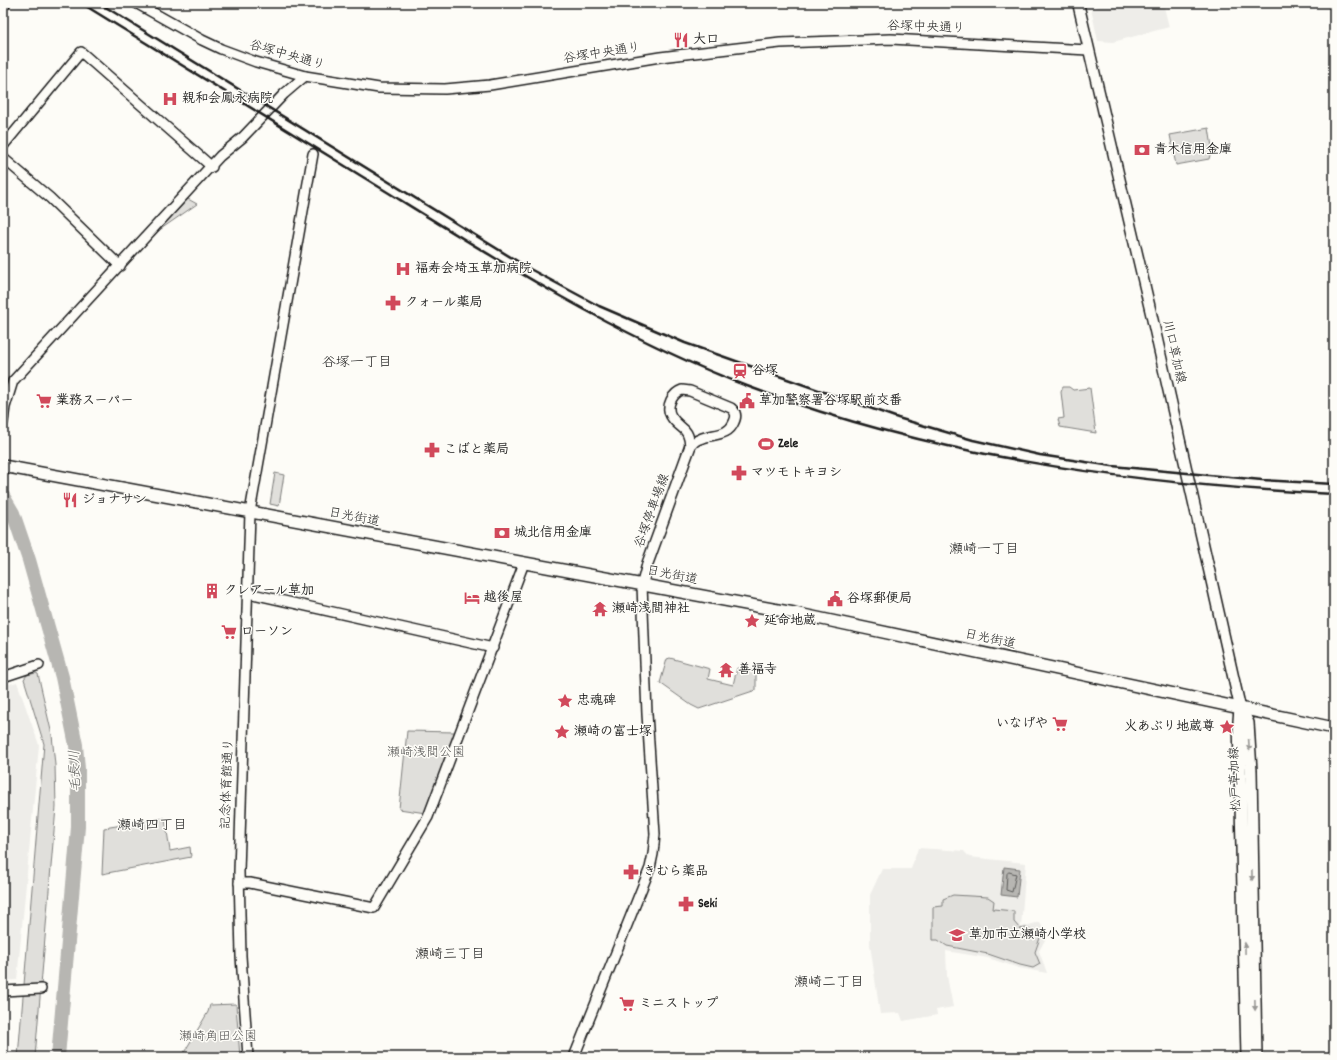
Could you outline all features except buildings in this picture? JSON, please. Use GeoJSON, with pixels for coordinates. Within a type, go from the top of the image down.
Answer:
{"type":"FeatureCollection","features":[{"type":"Feature","properties":{"kind":"main road","name":"川口草加線"},"geometry":{"type":"LineString","coordinates":[[1078,3],[1151,313],[1240,707]]}},
{"type":"Feature","properties":{"kind":"main road","name":"谷塚停車場線"},"geometry":{"type":"LineString","coordinates":[[642,585],[648,562],[690,447]]}},
{"type":"Feature","properties":{"kind":"main road","name":"日光街道"},"geometry":{"type":"LineString","coordinates":[[3,466],[829,620],[1334,728]]}},
{"type":"Feature","properties":{"kind":"main road","name":"松戸草加線"},"geometry":{"type":"LineString","coordinates":[[1240,707],[1239,721],[1247,1057]]}},
{"type":"Feature","properties":{"kind":"main road","name":"松戸草加線"},"geometry":{"type":"LineString","coordinates":[[1240,707],[1248,723],[1251,771],[1256,1057]]}},
{"type":"Feature","properties":{"kind":"street","name":"谷塚中央通り"},"geometry":{"type":"LineString","coordinates":[[136,3],[179,28],[221,49],[281,70],[305,76],[378,88],[445,89],[505,83],[660,57],[742,46],[844,40],[934,40],[1088,50]]}},
{"type":"Feature","properties":{"kind":"street"},"geometry":{"type":"LineString","coordinates":[[3,146],[81,52],[212,167]]}},
{"type":"Feature","properties":{"kind":"street"},"geometry":{"type":"LineString","coordinates":[[3,422],[5,407],[13,382],[227,149],[243,137],[284,94],[305,76]]}},
{"type":"Feature","properties":{"kind":"street","name":"記念体育館通り"},"geometry":{"type":"LineString","coordinates":[[248,1057],[241,956],[239,883],[250,512],[313,154]]}},
{"type":"Feature","properties":{"kind":"street"},"geometry":{"type":"LineString","coordinates":[[3,158],[50,198],[120,266]]}},
{"type":"Feature","properties":{"kind":"street"},"geometry":{"type":"LineString","coordinates":[[682,390],[690,391],[731,408],[736,414],[736,419],[729,430],[698,439],[690,447],[690,438],[687,432],[671,416],[669,410],[672,398],[682,390]]}},
{"type":"Feature","properties":{"kind":"street"},"geometry":{"type":"LineString","coordinates":[[239,883],[250,883],[374,908],[428,818],[524,563]]}},
{"type":"Feature","properties":{"kind":"street"},"geometry":{"type":"LineString","coordinates":[[574,1057],[650,868],[653,854],[655,834],[647,714],[642,585]]}},
{"type":"Feature","properties":{"kind":"street"},"geometry":{"type":"LineString","coordinates":[[248,593],[493,648]]}},
{"type":"Feature","properties":{"kind":"street"},"geometry":{"type":"LineString","coordinates":[[3,677],[39,665]]}},
{"type":"Feature","properties":{"kind":"street"},"geometry":{"type":"LineString","coordinates":[[3,990],[41,989]]}},
{"type":"Feature","properties":{"kind":"shaded area"},"geometry":{"type":"Polygon","coordinates":[[[1106,3],[1163,3],[1169,27],[1113,42],[1098,41],[1091,9],[1106,3]]]}},
{"type":"Feature","properties":{"kind":"shaded area"},"geometry":{"type":"Polygon","coordinates":[[[17,682],[39,745],[17,980],[3,981],[3,686],[17,682]]]}},
{"type":"Feature","properties":{"kind":"shaded area","name":"草加市立瀬崎小学校"},"geometry":{"type":"Polygon","coordinates":[[[918,848],[964,851],[969,857],[1026,863],[1021,927],[1040,922],[1045,932],[1042,937],[1046,938],[1039,951],[1047,973],[1019,968],[988,958],[946,951],[947,976],[953,1007],[936,1010],[937,1015],[903,1021],[900,1013],[880,1014],[870,944],[870,895],[882,869],[911,869],[918,848]]]}},
{"type":"Feature","properties":{"kind":"green space"},"geometry":{"type":"Polygon","coordinates":[[[1209,128],[1212,147],[1209,159],[1176,165],[1170,135],[1209,128]]]}},
{"type":"Feature","properties":{"kind":"green space"},"geometry":{"type":"Polygon","coordinates":[[[188,199],[197,204],[158,231],[188,199]]]}},
{"type":"Feature","properties":{"kind":"green space"},"geometry":{"type":"Polygon","coordinates":[[[1063,387],[1069,387],[1073,390],[1090,388],[1096,433],[1060,427],[1058,419],[1064,418],[1061,392],[1063,387]]]}},
{"type":"Feature","properties":{"kind":"green space"},"geometry":{"type":"Polygon","coordinates":[[[275,473],[284,475],[279,506],[270,504],[275,473]]]}},
{"type":"Feature","properties":{"kind":"green space"},"geometry":{"type":"Polygon","coordinates":[[[670,658],[710,669],[708,679],[733,685],[737,668],[756,671],[756,690],[699,709],[660,683],[667,659],[670,658]]]}},
{"type":"Feature","properties":{"kind":"green space"},"geometry":{"type":"Polygon","coordinates":[[[38,674],[52,735],[55,765],[56,807],[35,1057],[18,1057],[44,744],[24,679],[27,675],[38,674]]]}},
{"type":"Feature","properties":{"kind":"green space","name":"瀬崎浅間公園"},"geometry":{"type":"Polygon","coordinates":[[[407,731],[455,732],[426,813],[399,809],[407,731]]]}},
{"type":"Feature","properties":{"kind":"green space"},"geometry":{"type":"Polygon","coordinates":[[[165,818],[170,851],[190,847],[191,857],[102,874],[104,828],[165,818]]]}},
{"type":"Feature","properties":{"kind":"green space"},"geometry":{"type":"Polygon","coordinates":[[[953,895],[988,897],[994,901],[993,909],[1014,911],[1014,922],[1020,929],[1026,928],[1041,935],[1035,952],[1040,964],[1033,968],[988,954],[947,946],[938,940],[933,940],[933,907],[943,906],[943,899],[953,895]]]}},
{"type":"Feature","properties":{"kind":"green space","name":"瀬崎角田公園"},"geometry":{"type":"Polygon","coordinates":[[[236,1004],[240,1057],[180,1057],[208,1012],[210,1005],[236,1004]]]}},
{"type":"Feature","properties":{"kind":"water"},"geometry":{"type":"Polygon","coordinates":[[[1004,867],[1020,869],[1017,897],[1001,895],[1004,867]]]}},
{"type":"Feature","properties":{"kind":"waterway","name":"毛長川"},"geometry":{"type":"LineString","coordinates":[[3,496],[13,513],[29,560],[62,677],[76,745],[78,769],[78,827],[58,1057]]}},
{"type":"Feature","properties":{"kind":"railway"},"geometry":{"type":"LineString","coordinates":[[81,3],[437,223],[559,296],[643,340],[729,379],[802,406],[876,428],[951,447],[1026,462],[1102,474],[1179,483],[1334,494]]}},
{"type":"Feature","properties":{"kind":"railway"},"geometry":{"type":"LineString","coordinates":[[99,3],[530,269],[599,306],[685,343],[898,418],[973,440],[1040,455],[1112,466],[1262,480],[1334,484]]}},
{"type":"Feature","properties":{"kind":"place","name":"大口"},"geometry":{"type":"Point","coordinates":[681,40]}},
{"type":"Feature","properties":{"kind":"place","name":"親和会鳳永病院"},"geometry":{"type":"Point","coordinates":[170,99]}},
{"type":"Feature","properties":{"kind":"place","name":"青木信用金庫"},"geometry":{"type":"Point","coordinates":[1142,150]}},
{"type":"Feature","properties":{"kind":"place","name":"福寿会埼玉草加病院"},"geometry":{"type":"Point","coordinates":[403,269]}},
{"type":"Feature","properties":{"kind":"place","name":"クォール薬局"},"geometry":{"type":"Point","coordinates":[393,303]}},
{"type":"Feature","properties":{"kind":"place","name":"谷塚"},"geometry":{"type":"Point","coordinates":[740,371]}},
{"type":"Feature","properties":{"kind":"place","name":"業務スーパー"},"geometry":{"type":"Point","coordinates":[44,401]}},
{"type":"Feature","properties":{"kind":"place","name":"草加警察署谷塚駅前交番"},"geometry":{"type":"Point","coordinates":[747,401]}},
{"type":"Feature","properties":{"kind":"place","name":"Zele"},"geometry":{"type":"Point","coordinates":[766,444]}},
{"type":"Feature","properties":{"kind":"place","name":"こばと薬局"},"geometry":{"type":"Point","coordinates":[432,450]}},
{"type":"Feature","properties":{"kind":"place","name":"マツモトキヨシ"},"geometry":{"type":"Point","coordinates":[739,473]}},
{"type":"Feature","properties":{"kind":"place","name":"ジョナサン"},"geometry":{"type":"Point","coordinates":[70,500]}},
{"type":"Feature","properties":{"kind":"place","name":"城北信用金庫"},"geometry":{"type":"Point","coordinates":[502,533]}},
{"type":"Feature","properties":{"kind":"place","name":"クレアール草加"},"geometry":{"type":"Point","coordinates":[212,591]}},
{"type":"Feature","properties":{"kind":"place","name":"越後屋"},"geometry":{"type":"Point","coordinates":[472,598]}},
{"type":"Feature","properties":{"kind":"place","name":"谷塚郵便局"},"geometry":{"type":"Point","coordinates":[835,599]}},
{"type":"Feature","properties":{"kind":"place","name":"瀬崎浅間神社"},"geometry":{"type":"Point","coordinates":[600,609]}},
{"type":"Feature","properties":{"kind":"place","name":"延命地蔵"},"geometry":{"type":"Point","coordinates":[752,621]}},
{"type":"Feature","properties":{"kind":"place","name":"ローソン"},"geometry":{"type":"Point","coordinates":[229,632]}},
{"type":"Feature","properties":{"kind":"place","name":"善福寺"},"geometry":{"type":"Point","coordinates":[726,670]}},
{"type":"Feature","properties":{"kind":"place","name":"忠魂碑"},"geometry":{"type":"Point","coordinates":[565,701]}},
{"type":"Feature","properties":{"kind":"place","name":"いなげや"},"geometry":{"type":"Point","coordinates":[1060,724]}},
{"type":"Feature","properties":{"kind":"place","name":"火あぶり地蔵尊"},"geometry":{"type":"Point","coordinates":[1227,727]}},
{"type":"Feature","properties":{"kind":"place","name":"瀬崎の富士塚"},"geometry":{"type":"Point","coordinates":[562,732]}},
{"type":"Feature","properties":{"kind":"place","name":"きむら薬品"},"geometry":{"type":"Point","coordinates":[631,872]}},
{"type":"Feature","properties":{"kind":"place","name":"Seki"},"geometry":{"type":"Point","coordinates":[686,904]}},
{"type":"Feature","properties":{"kind":"place","name":"草加市立瀬崎小学校"},"geometry":{"type":"Point","coordinates":[957,935]}},
{"type":"Feature","properties":{"kind":"place","name":"ミニストップ"},"geometry":{"type":"Point","coordinates":[627,1004]}},
{"type":"Feature","properties":{"kind":"district","name":"谷塚一丁目"},"geometry":{"type":"Point","coordinates":[357,363]}},
{"type":"Feature","properties":{"kind":"district","name":"瀬崎一丁目"},"geometry":{"type":"Point","coordinates":[984,550]}},
{"type":"Feature","properties":{"kind":"district","name":"瀬崎四丁目"},"geometry":{"type":"Point","coordinates":[152,826]}},
{"type":"Feature","properties":{"kind":"district","name":"瀬崎三丁目"},"geometry":{"type":"Point","coordinates":[450,955]}},
{"type":"Feature","properties":{"kind":"district","name":"瀬崎二丁目"},"geometry":{"type":"Point","coordinates":[829,983]}}]}
